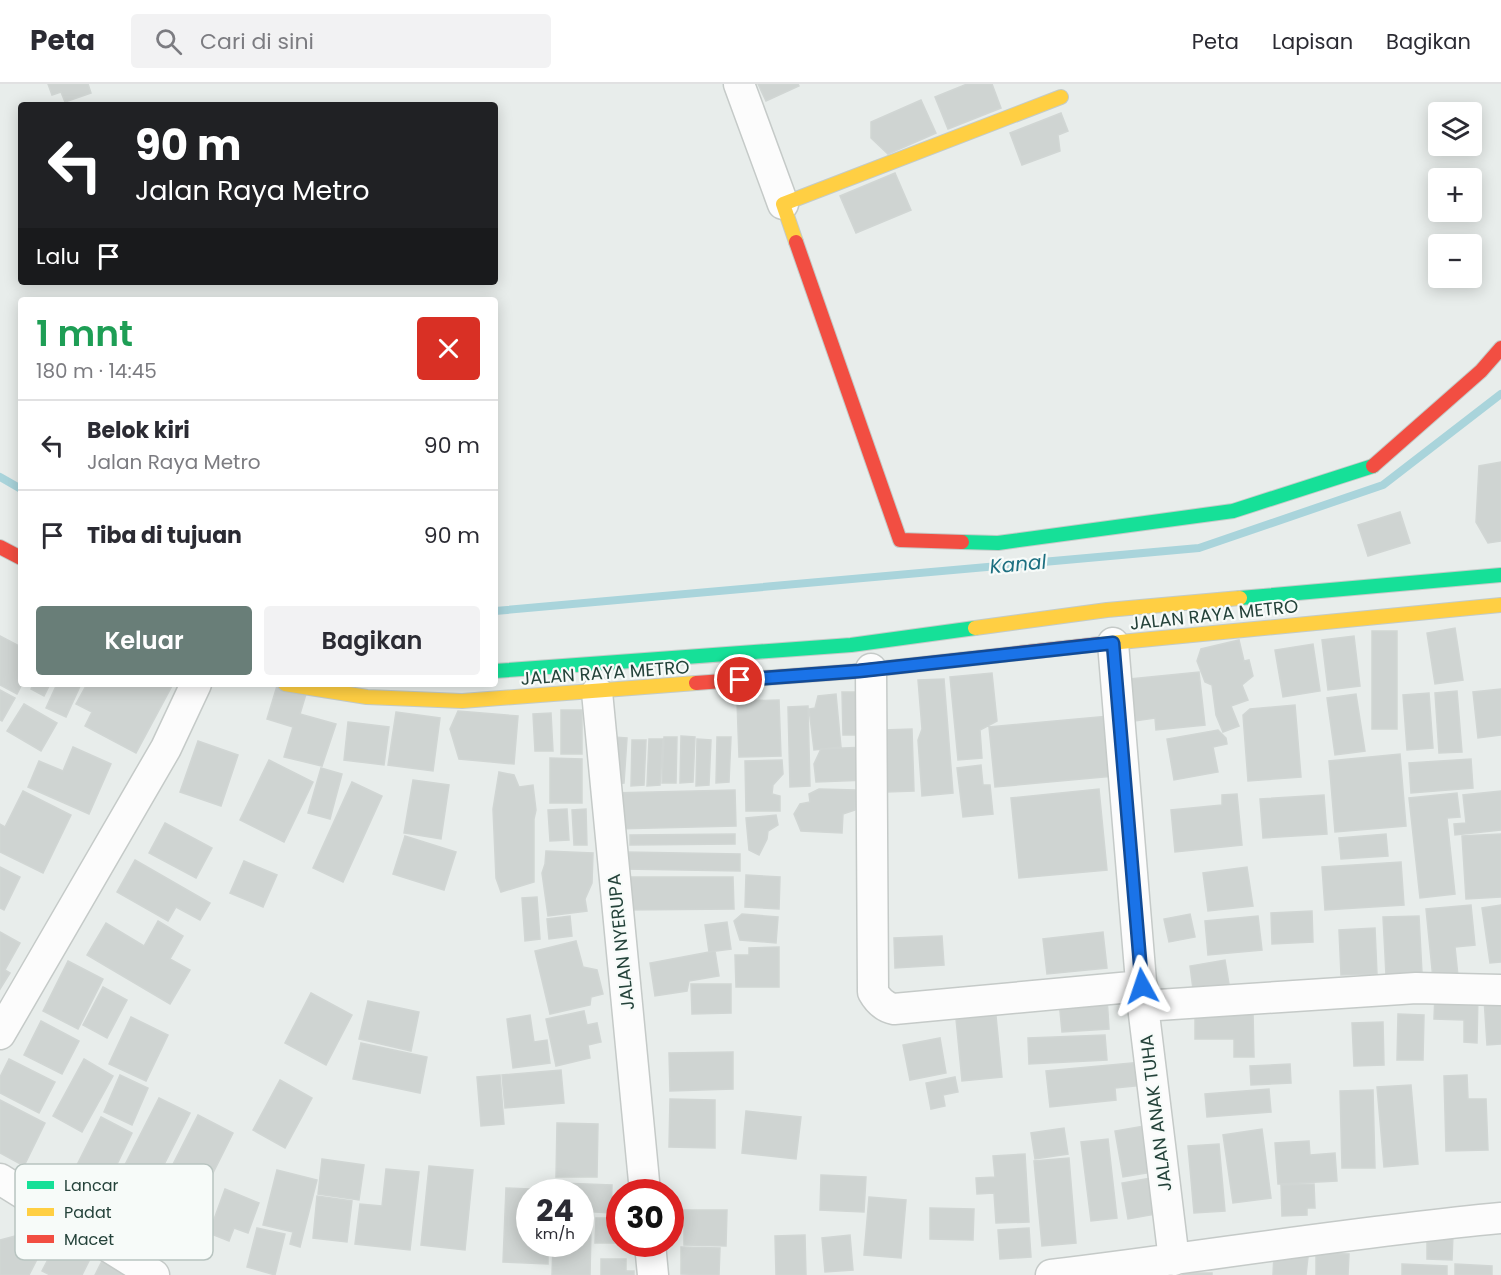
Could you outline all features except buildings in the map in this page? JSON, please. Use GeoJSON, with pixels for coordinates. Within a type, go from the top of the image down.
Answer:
{"type":"FeatureCollection","features":[{"type":"Feature","properties":{"kind":"main road"},"geometry":{"type":"LineString","coordinates":[[1061,97],[783,204],[900,540],[998,543],[1233,511],[1370,468],[1481,371],[1501,348]]}},
{"type":"Feature","properties":{"kind":"main road"},"geometry":{"type":"LineString","coordinates":[[0,547],[18,556]]}},
{"type":"Feature","properties":{"kind":"main road"},"geometry":{"type":"LineString","coordinates":[[498,671],[851,645],[1107,610],[1501,575]]}},
{"type":"Feature","properties":{"kind":"main road","name":"JALAN RAYA METRO"},"geometry":{"type":"LineString","coordinates":[[304,687],[367,697],[462,701],[597,692],[871,669],[1501,605]]}},
{"type":"Feature","properties":{"kind":"street"},"geometry":{"type":"LineString","coordinates":[[739,84],[783,204]]}},
{"type":"Feature","properties":{"kind":"street","name":"JALAN ANAK TUHA"},"geometry":{"type":"LineString","coordinates":[[1113,643],[1143,996],[1174,1260]]}},
{"type":"Feature","properties":{"kind":"street"},"geometry":{"type":"LineString","coordinates":[[871,669],[873,992],[884,1005],[894,1009],[1143,996],[1416,988],[1501,990]]}},
{"type":"Feature","properties":{"kind":"street"},"geometry":{"type":"LineString","coordinates":[[0,1034],[166,747],[195,687]]}},
{"type":"Feature","properties":{"kind":"street","name":"JALAN NYERUPA"},"geometry":{"type":"LineString","coordinates":[[597,692],[644,1179]]}},
{"type":"Feature","properties":{"kind":"street"},"geometry":{"type":"LineString","coordinates":[[0,1179],[15,1188]]}},
{"type":"Feature","properties":{"kind":"street"},"geometry":{"type":"LineString","coordinates":[[1051,1275],[1438,1224],[1501,1218]]}},
{"type":"Feature","properties":{"kind":"street"},"geometry":{"type":"LineString","coordinates":[[651,1257],[653,1275]]}},
{"type":"Feature","properties":{"kind":"street"},"geometry":{"type":"LineString","coordinates":[[130,1260],[154,1275]]}},
{"type":"Feature","properties":{"kind":"waterway","name":"Kanal"},"geometry":{"type":"LineString","coordinates":[[498,611],[1199,548],[1383,485],[1501,394]]}},
{"type":"Feature","properties":{"kind":"waterway","name":"Kanal"},"geometry":{"type":"LineString","coordinates":[[0,477],[18,487]]}},
{"type":"Feature","properties":{"kind":"traffic: fast"},"geometry":{"type":"LineString","coordinates":[[962,542],[998,543],[1233,511],[1373,466]]}},
{"type":"Feature","properties":{"kind":"traffic: fast"},"geometry":{"type":"LineString","coordinates":[[1240,598],[1501,575]]}},
{"type":"Feature","properties":{"kind":"traffic: fast"},"geometry":{"type":"LineString","coordinates":[[498,671],[851,645],[975,628]]}},
{"type":"Feature","properties":{"kind":"traffic: slow"},"geometry":{"type":"LineString","coordinates":[[796,242],[783,204],[1061,97]]}},
{"type":"Feature","properties":{"kind":"traffic: slow"},"geometry":{"type":"LineString","coordinates":[[975,628],[1107,610],[1240,598]]}},
{"type":"Feature","properties":{"kind":"traffic: slow"},"geometry":{"type":"LineString","coordinates":[[1100,644],[1501,605]]}},
{"type":"Feature","properties":{"kind":"traffic: slow"},"geometry":{"type":"LineString","coordinates":[[304,687],[367,697],[462,701],[696,683]]}},
{"type":"Feature","properties":{"kind":"traffic: jam"},"geometry":{"type":"LineString","coordinates":[[796,242],[900,540],[962,542]]}},
{"type":"Feature","properties":{"kind":"traffic: jam"},"geometry":{"type":"LineString","coordinates":[[1373,466],[1481,371],[1501,348]]}},
{"type":"Feature","properties":{"kind":"traffic: jam"},"geometry":{"type":"LineString","coordinates":[[0,547],[18,556]]}},
{"type":"Feature","properties":{"kind":"traffic: jam"},"geometry":{"type":"LineString","coordinates":[[696,683],[859,671],[1100,644]]}},
{"type":"Feature","properties":{"kind":"route"},"geometry":{"type":"LineString","coordinates":[[740,680],[859,671],[1113,643],[1142,986]]}}]}
